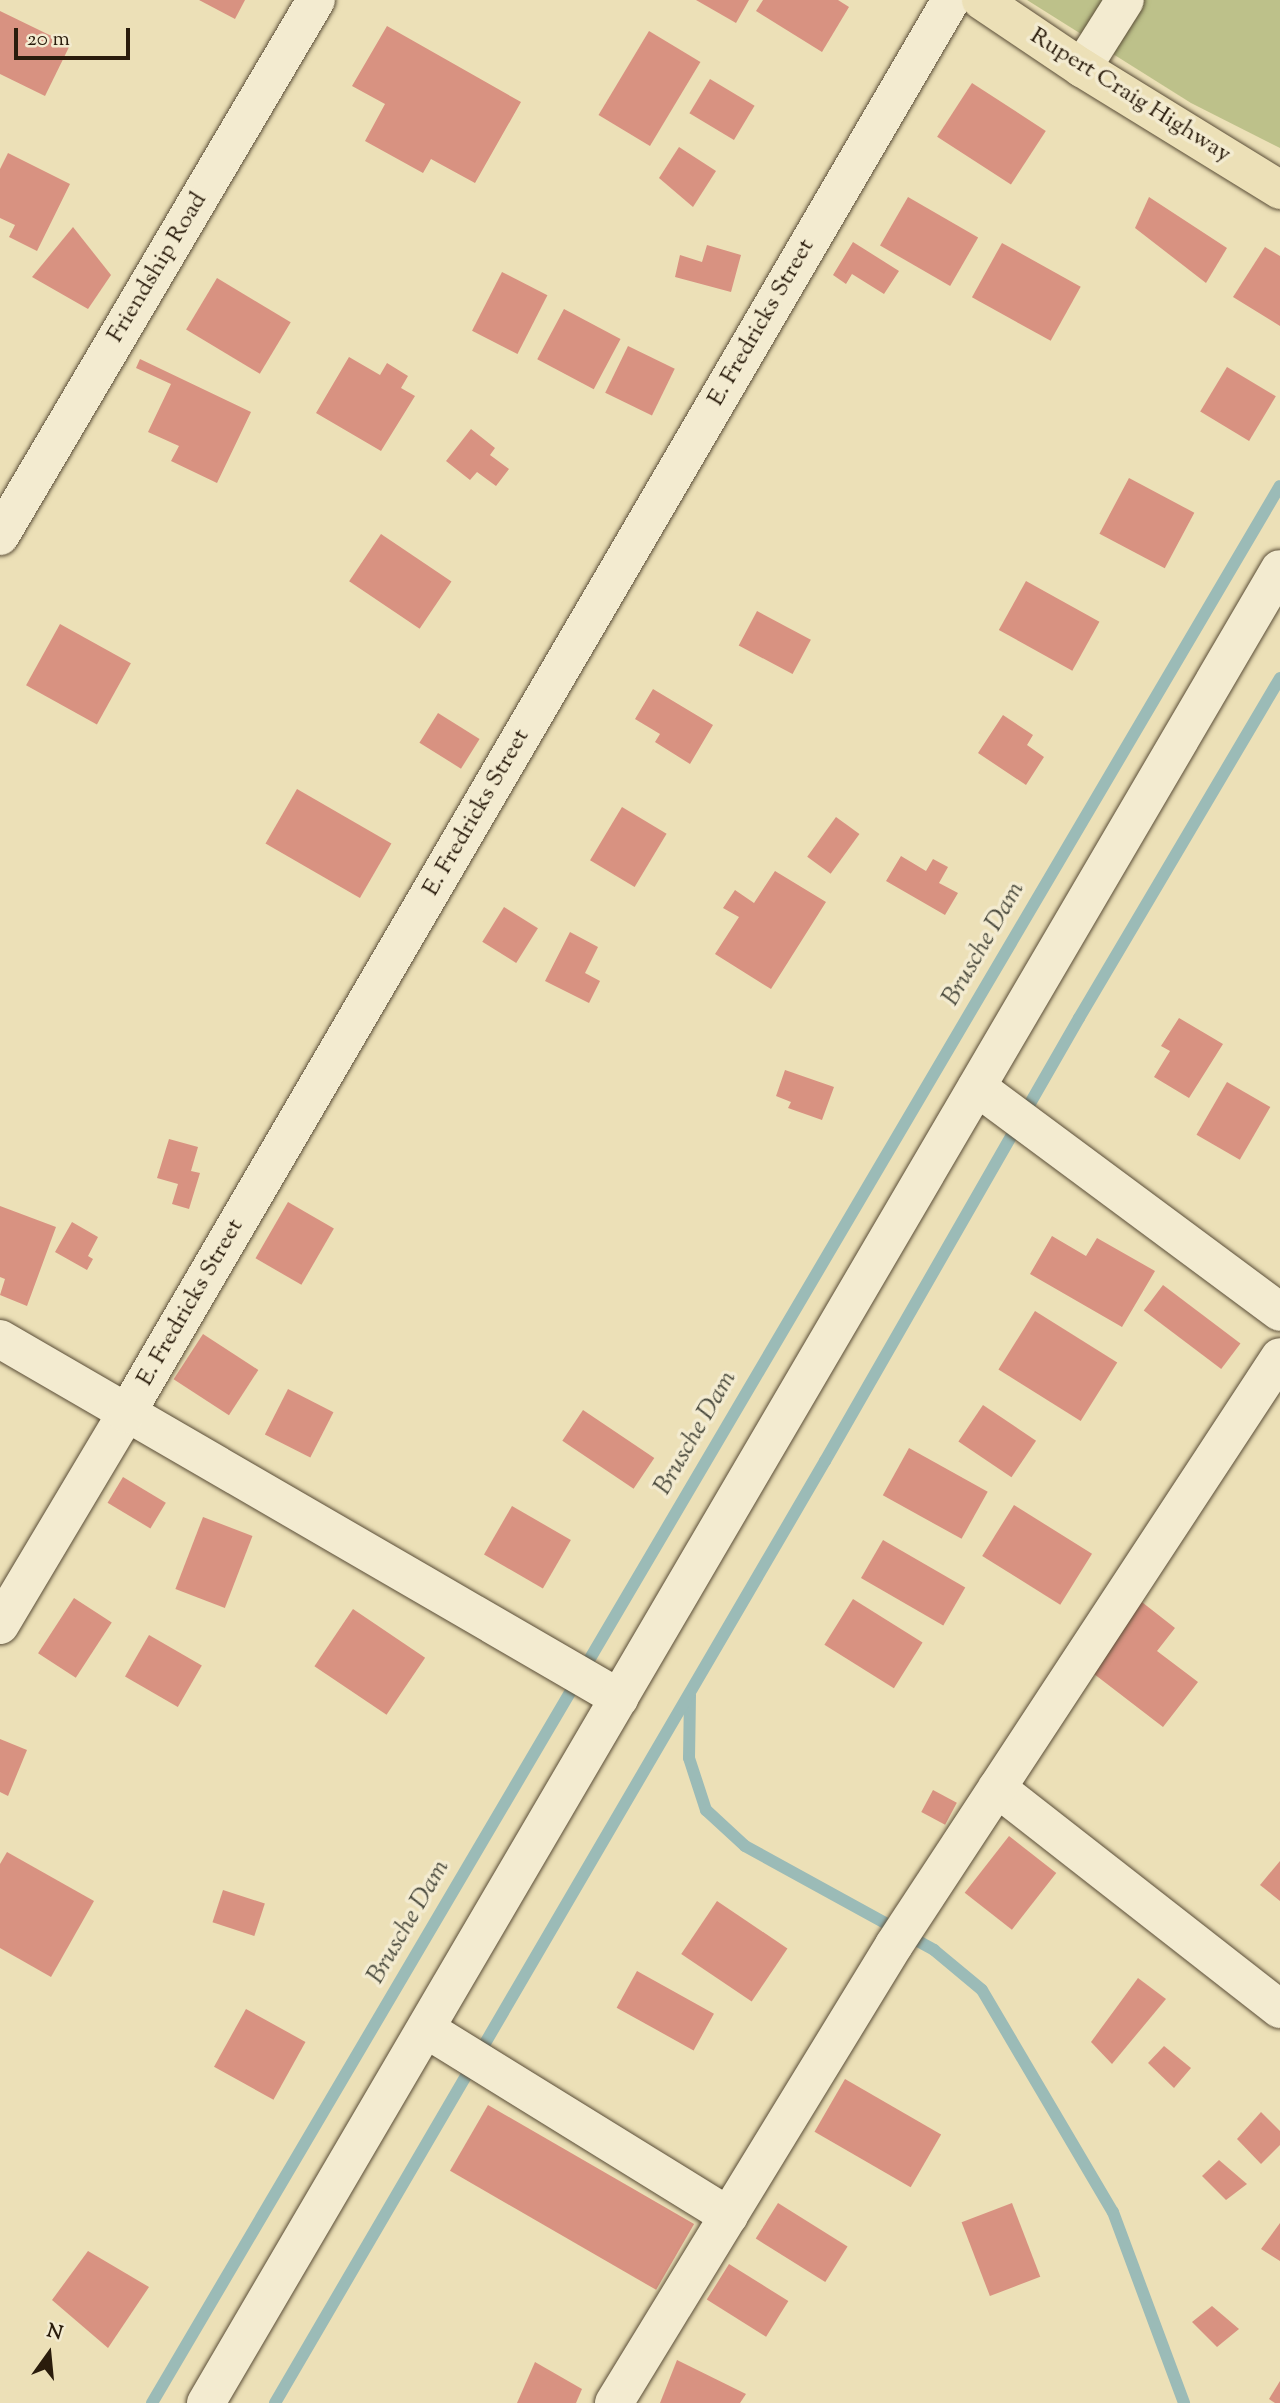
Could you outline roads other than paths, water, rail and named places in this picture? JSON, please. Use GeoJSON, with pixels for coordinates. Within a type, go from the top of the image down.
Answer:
{"type":"FeatureCollection","features":[{"type":"Feature","properties":{"kind":"main road","name":"Rupert Craig Highway"},"geometry":{"type":"LineString","coordinates":[[981,0],[1082,68],[1280,190]]}},
{"type":"Feature","properties":{"kind":"street","name":"Friendship Road"},"geometry":{"type":"LineString","coordinates":[[0,536],[316,0]]}},
{"type":"Feature","properties":{"kind":"street","name":"E. Fredricks Street"},"geometry":{"type":"LineString","coordinates":[[0,1625],[126,1414],[951,0]]}},
{"type":"Feature","properties":{"kind":"street"},"geometry":{"type":"LineString","coordinates":[[1082,68],[1125,0]]}},
{"type":"Feature","properties":{"kind":"street"},"geometry":{"type":"LineString","coordinates":[[206,2403],[619,1698],[983,1092],[1280,569]]}},
{"type":"Feature","properties":{"kind":"street"},"geometry":{"type":"LineString","coordinates":[[983,1092],[1280,1312]]}},
{"type":"Feature","properties":{"kind":"street"},"geometry":{"type":"LineString","coordinates":[[0,1339],[619,1698]]}},
{"type":"Feature","properties":{"kind":"street"},"geometry":{"type":"LineString","coordinates":[[614,2403],[894,1945],[1280,1357]]}},
{"type":"Feature","properties":{"kind":"street"},"geometry":{"type":"LineString","coordinates":[[998,1788],[1280,2009]]}},
{"type":"Feature","properties":{"kind":"street"},"geometry":{"type":"LineString","coordinates":[[426,2029],[729,2216]]}},
{"type":"Feature","properties":{"kind":"waterway","name":"Brusche Dam"},"geometry":{"type":"LineString","coordinates":[[152,2403],[1280,486]]}},
{"type":"Feature","properties":{"kind":"waterway"},"geometry":{"type":"LineString","coordinates":[[275,2403],[825,1461],[1079,1018],[1280,678]]}},
{"type":"Feature","properties":{"kind":"waterway"},"geometry":{"type":"LineString","coordinates":[[690,1695],[689,1758],[706,1810],[745,1846],[934,1950],[982,1990],[1113,2212],[1184,2403]]}}]}
